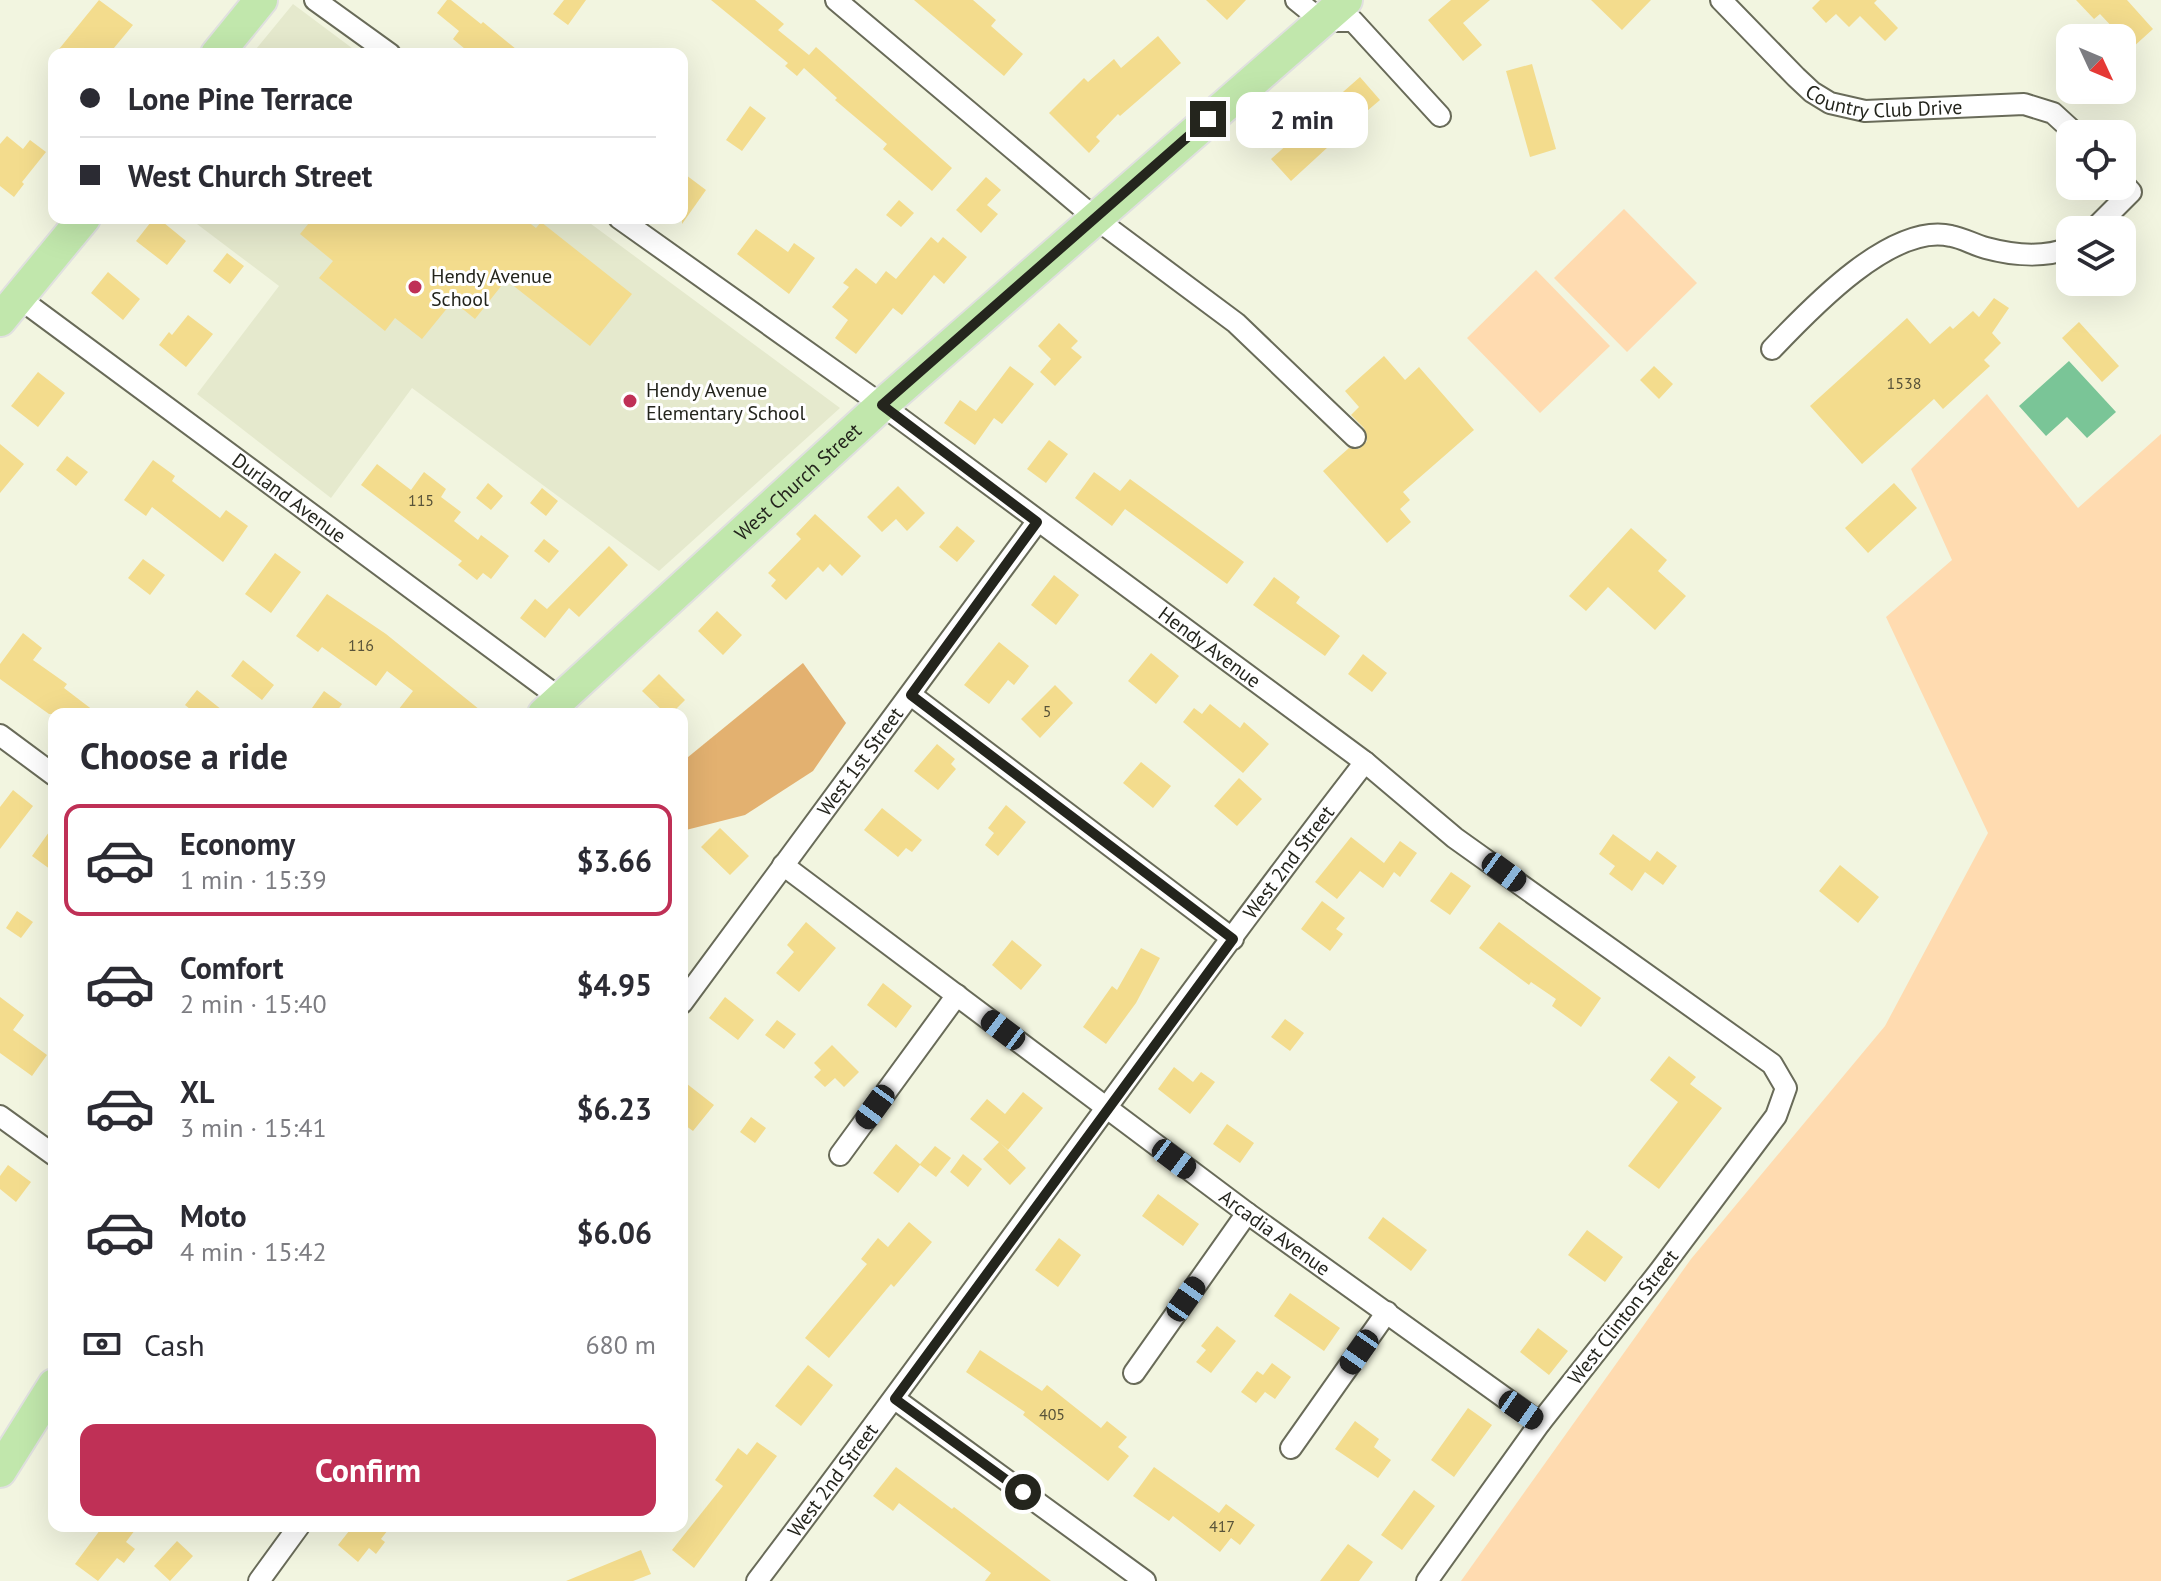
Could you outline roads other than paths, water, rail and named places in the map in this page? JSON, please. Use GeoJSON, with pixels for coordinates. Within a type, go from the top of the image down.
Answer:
{"type":"FeatureCollection","features":[{"type":"Feature","properties":{"kind":"main road"},"geometry":{"type":"LineString","coordinates":[[222,48],[261,0]]}},
{"type":"Feature","properties":{"kind":"main road","name":"West Church Street"},"geometry":{"type":"LineString","coordinates":[[552,706],[882,405],[1346,0]]}},
{"type":"Feature","properties":{"kind":"main road"},"geometry":{"type":"LineString","coordinates":[[9,309],[79,224]]}},
{"type":"Feature","properties":{"kind":"main road"},"geometry":{"type":"LineString","coordinates":[[0,1471],[48,1395]]}},
{"type":"Feature","properties":{"kind":"street"},"geometry":{"type":"LineString","coordinates":[[315,0],[382,48]]}},
{"type":"Feature","properties":{"kind":"street"},"geometry":{"type":"LineString","coordinates":[[836,0],[1095,218],[1236,323],[1355,437]]}},
{"type":"Feature","properties":{"kind":"street"},"geometry":{"type":"LineString","coordinates":[[1296,0],[1322,21],[1353,21],[1440,116]]}},
{"type":"Feature","properties":{"kind":"street","name":"Country Club Drive"},"geometry":{"type":"LineString","coordinates":[[1721,0],[1812,92],[1830,103],[1865,111],[2024,104],[2053,113],[2061,120]]}},
{"type":"Feature","properties":{"kind":"street"},"geometry":{"type":"LineString","coordinates":[[2107,216],[2123,200]]}},
{"type":"Feature","properties":{"kind":"street","name":"Hendy Avenue"},"geometry":{"type":"LineString","coordinates":[[627,224],[882,405],[1365,762],[1455,838],[1772,1064],[1786,1088]]}},
{"type":"Feature","properties":{"kind":"street"},"geometry":{"type":"LineString","coordinates":[[1772,349],[1824,294],[1919,235],[1951,235],[2014,254],[2056,251]]}},
{"type":"Feature","properties":{"kind":"street","name":"Durland Avenue"},"geometry":{"type":"LineString","coordinates":[[9,309],[552,706]]}},
{"type":"Feature","properties":{"kind":"street","name":"West 1st Street"},"geometry":{"type":"LineString","coordinates":[[688,995],[1037,522]]}},
{"type":"Feature","properties":{"kind":"street"},"geometry":{"type":"LineString","coordinates":[[911,695],[1233,939]]}},
{"type":"Feature","properties":{"kind":"street"},"geometry":{"type":"LineString","coordinates":[[0,735],[48,771]]}},
{"type":"Feature","properties":{"kind":"street","name":"West 2nd Street"},"geometry":{"type":"LineString","coordinates":[[757,1581],[1365,762]]}},
{"type":"Feature","properties":{"kind":"street","name":"Arcadia Avenue"},"geometry":{"type":"LineString","coordinates":[[783,865],[1247,1213],[1540,1423]]}},
{"type":"Feature","properties":{"kind":"street"},"geometry":{"type":"LineString","coordinates":[[840,1155],[957,995]]}},
{"type":"Feature","properties":{"kind":"street","name":"West Clinton Street"},"geometry":{"type":"LineString","coordinates":[[1427,1581],[1540,1423],[1776,1116],[1786,1088]]}},
{"type":"Feature","properties":{"kind":"street"},"geometry":{"type":"LineString","coordinates":[[0,1116],[48,1151]]}},
{"type":"Feature","properties":{"kind":"street"},"geometry":{"type":"LineString","coordinates":[[1134,1373],[1247,1213]]}},
{"type":"Feature","properties":{"kind":"street"},"geometry":{"type":"LineString","coordinates":[[1291,1448],[1387,1312]]}},
{"type":"Feature","properties":{"kind":"street"},"geometry":{"type":"LineString","coordinates":[[895,1399],[1145,1581]]}},
{"type":"Feature","properties":{"kind":"street"},"geometry":{"type":"LineString","coordinates":[[259,1581],[295,1532]]}},
{"type":"Feature","properties":{"kind":"place","name":"Hendy Avenue School"},"geometry":{"type":"Point","coordinates":[415,287]}},
{"type":"Feature","properties":{"kind":"place","name":"Hendy Avenue Elementary School"},"geometry":{"type":"Point","coordinates":[630,401]}}]}
